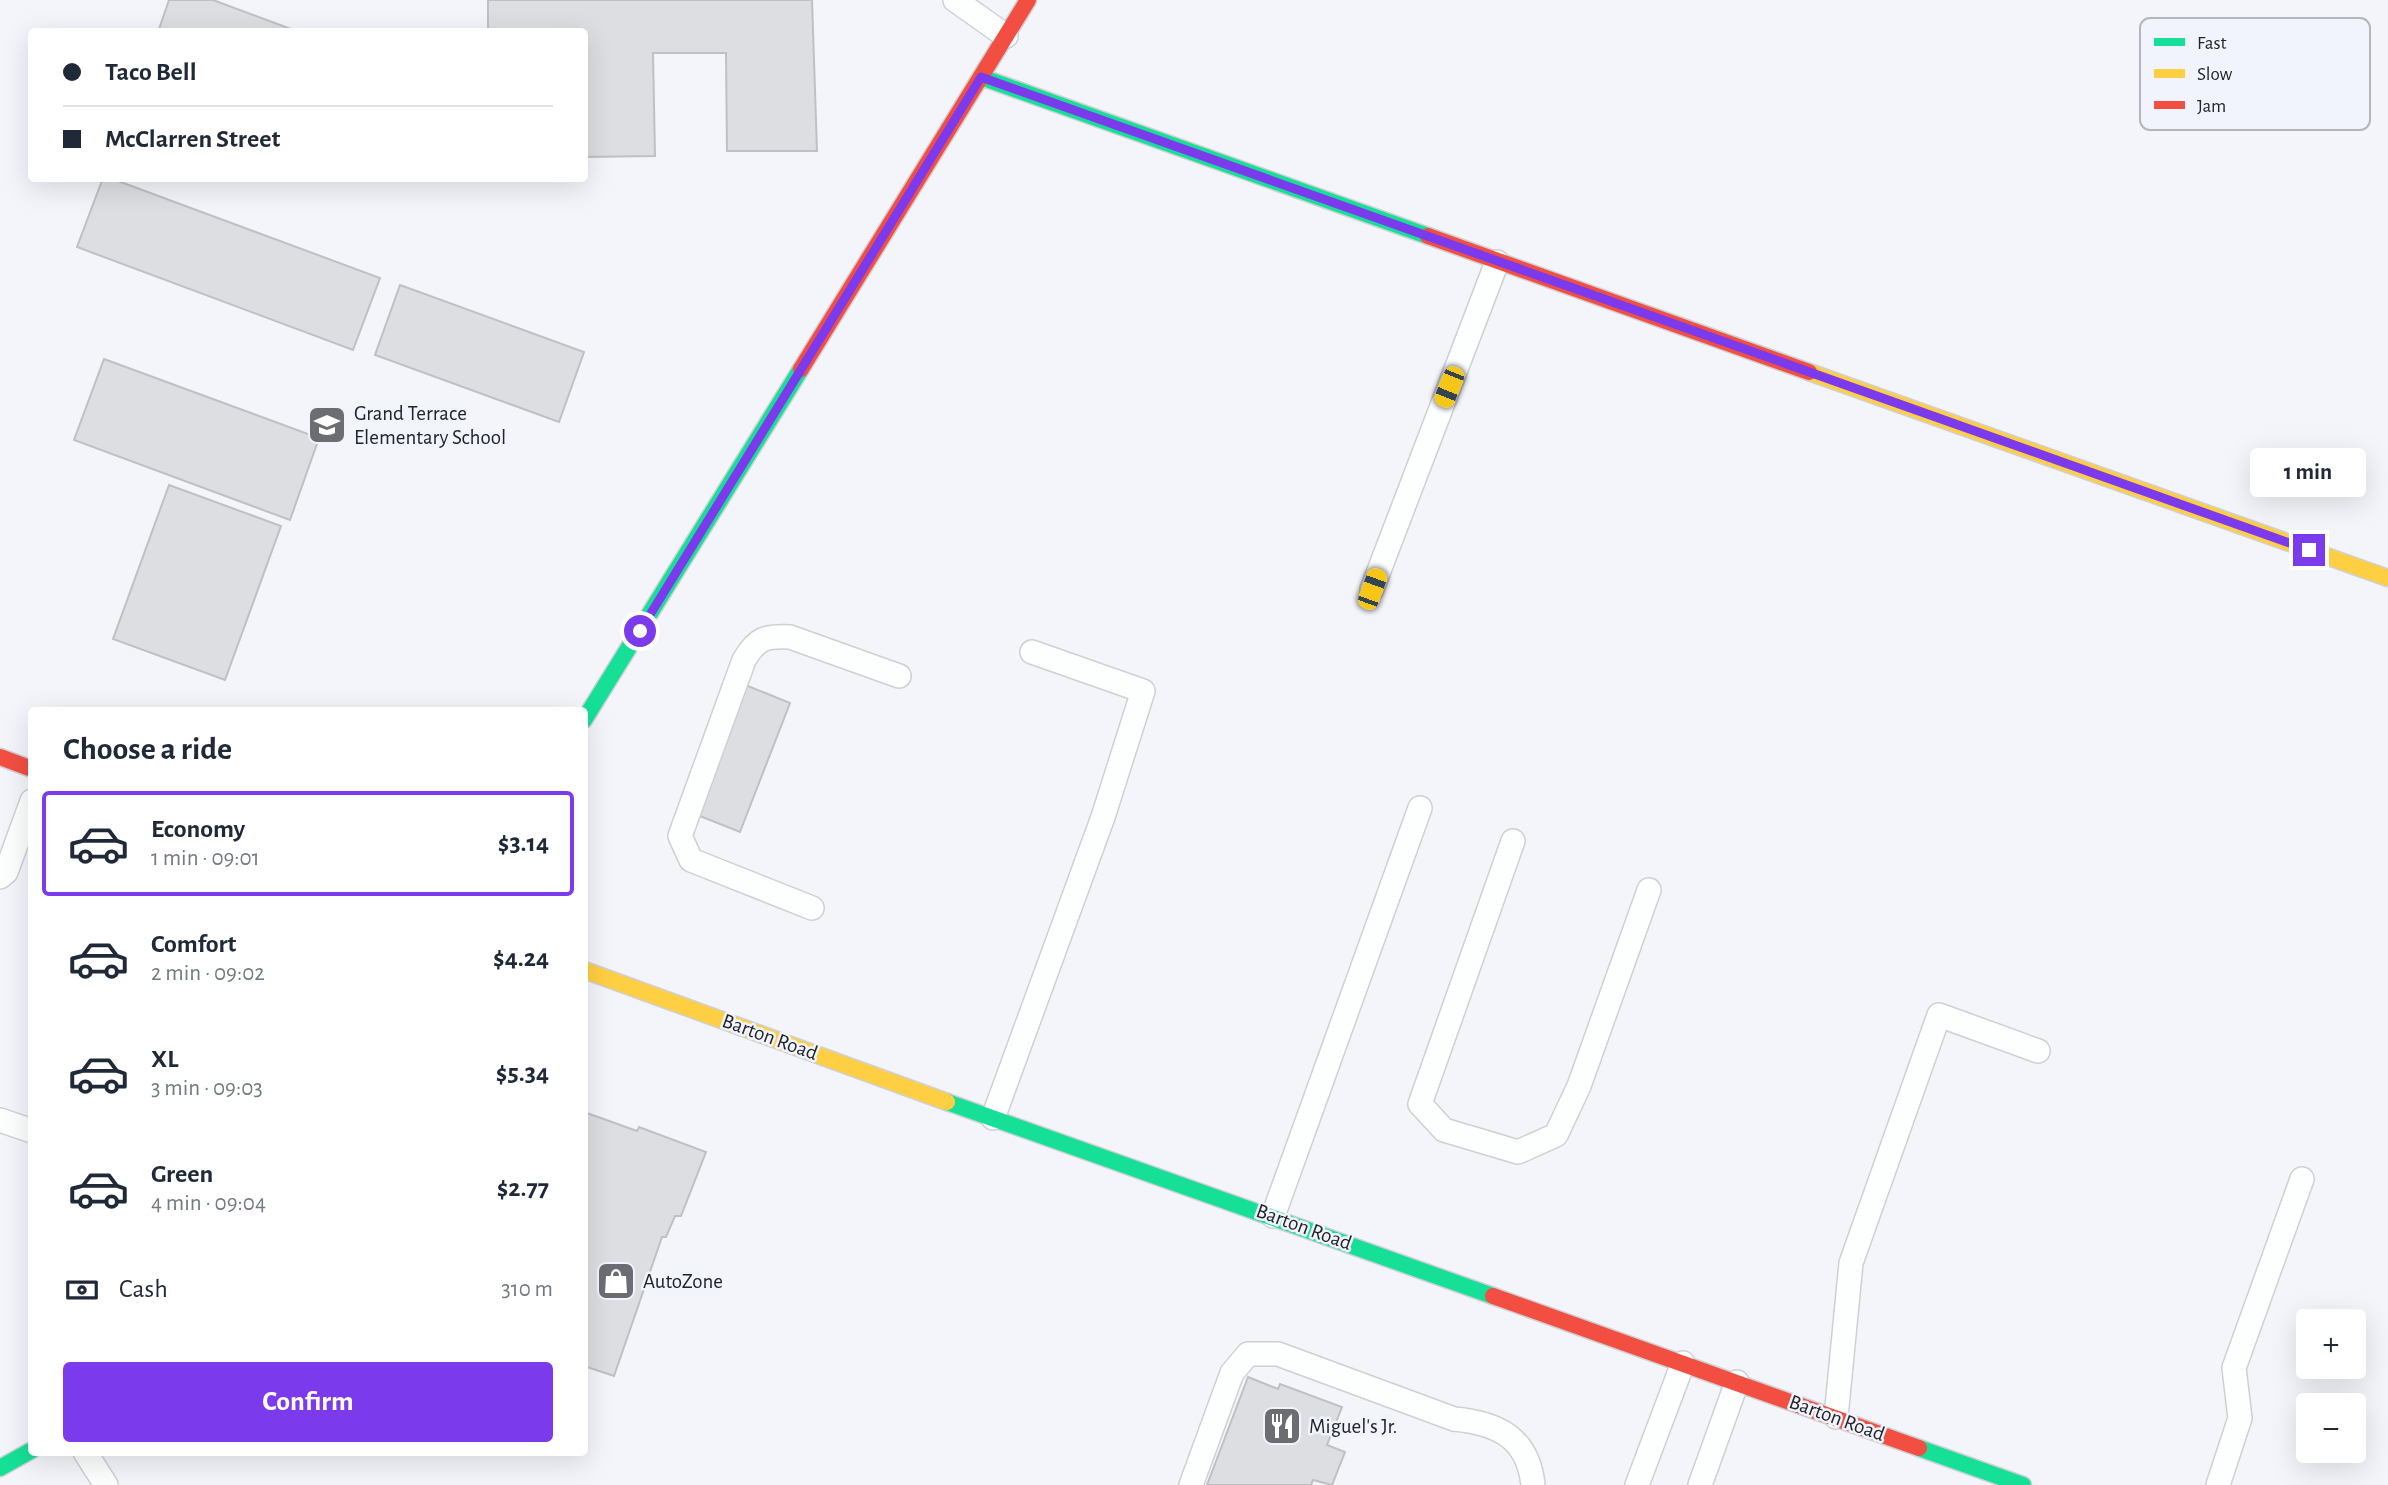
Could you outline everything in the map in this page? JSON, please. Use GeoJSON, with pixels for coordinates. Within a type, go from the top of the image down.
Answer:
{"type":"FeatureCollection","features":[{"type":"Feature","properties":{"kind":"street"},"geometry":{"type":"LineString","coordinates":[[588,714],[1028,0]]}},
{"type":"Feature","properties":{"kind":"street"},"geometry":{"type":"LineString","coordinates":[[981,77],[2388,578]]}},
{"type":"Feature","properties":{"kind":"street"},"geometry":{"type":"LineString","coordinates":[[0,757],[28,768]]}},
{"type":"Feature","properties":{"kind":"street","name":"Barton Road"},"geometry":{"type":"LineString","coordinates":[[588,971],[2022,1485]]}},
{"type":"Feature","properties":{"kind":"street"},"geometry":{"type":"LineString","coordinates":[[0,1468],[28,1452]]}},
{"type":"Feature","properties":{"kind":"lane"},"geometry":{"type":"LineString","coordinates":[[955,0],[1006,36]]}},
{"type":"Feature","properties":{"kind":"lane"},"geometry":{"type":"LineString","coordinates":[[1372,589],[1497,262]]}},
{"type":"Feature","properties":{"kind":"lane"},"geometry":{"type":"LineString","coordinates":[[812,908],[691,860],[680,836],[744,660],[754,643],[773,636],[790,637],[899,677]]}},
{"type":"Feature","properties":{"kind":"lane"},"geometry":{"type":"LineString","coordinates":[[993,1118],[1104,817],[1143,691],[1032,652]]}},
{"type":"Feature","properties":{"kind":"lane"},"geometry":{"type":"LineString","coordinates":[[1273,1216],[1420,808]]}},
{"type":"Feature","properties":{"kind":"lane"},"geometry":{"type":"LineString","coordinates":[[0,877],[6,872],[28,812]]}},
{"type":"Feature","properties":{"kind":"lane"},"geometry":{"type":"LineString","coordinates":[[1513,841],[1420,1104],[1444,1130],[1518,1152],[1556,1135],[1579,1086],[1648,890]]}},
{"type":"Feature","properties":{"kind":"lane"},"geometry":{"type":"LineString","coordinates":[[1836,1417],[1851,1263],[1939,1015],[2038,1051]]}},
{"type":"Feature","properties":{"kind":"lane"},"geometry":{"type":"LineString","coordinates":[[0,1120],[28,1130]]}},
{"type":"Feature","properties":{"kind":"lane"},"geometry":{"type":"LineString","coordinates":[[2218,1485],[2240,1418],[2234,1368],[2302,1179]]}},
{"type":"Feature","properties":{"kind":"lane"},"geometry":{"type":"LineString","coordinates":[[1191,1485],[1232,1373],[1248,1354],[1278,1354],[1454,1419],[1485,1422],[1510,1436],[1526,1457],[1533,1485]]}},
{"type":"Feature","properties":{"kind":"lane"},"geometry":{"type":"LineString","coordinates":[[1637,1485],[1683,1363]]}},
{"type":"Feature","properties":{"kind":"lane"},"geometry":{"type":"LineString","coordinates":[[1700,1485],[1737,1382]]}},
{"type":"Feature","properties":{"kind":"lane"},"geometry":{"type":"LineString","coordinates":[[88,1456],[106,1485]]}},
{"type":"Feature","properties":{"kind":"building"},"geometry":{"type":"Polygon","coordinates":[[[169,0],[213,0],[288,28],[159,28],[169,0]]]}},
{"type":"Feature","properties":{"kind":"building"},"geometry":{"type":"Polygon","coordinates":[[[488,0],[812,0],[817,151],[727,151],[726,53],[653,53],[655,156],[588,157],[588,28],[488,28],[488,0]]]}},
{"type":"Feature","properties":{"kind":"building"},"geometry":{"type":"Polygon","coordinates":[[[101,182],[121,182],[380,278],[353,350],[77,247],[101,182]]]}},
{"type":"Feature","properties":{"kind":"building"},"geometry":{"type":"Polygon","coordinates":[[[400,285],[584,352],[559,422],[375,355],[400,285]]]}},
{"type":"Feature","properties":{"kind":"building"},"geometry":{"type":"Polygon","coordinates":[[[104,359],[319,438],[290,520],[74,440],[104,359]]]}},
{"type":"Feature","properties":{"kind":"building"},"geometry":{"type":"Polygon","coordinates":[[[169,485],[281,526],[225,680],[113,639],[169,485]]]}},
{"type":"Feature","properties":{"kind":"building"},"geometry":{"type":"Polygon","coordinates":[[[738,682],[790,703],[740,832],[687,811],[738,682]]]}},
{"type":"Feature","properties":{"kind":"building","name":"AutoZone"},"geometry":{"type":"Polygon","coordinates":[[[588,1113],[637,1131],[639,1127],[706,1152],[681,1216],[675,1216],[666,1237],[662,1237],[614,1376],[588,1367],[588,1113]]]}},
{"type":"Feature","properties":{"kind":"building","name":"Miguel's Jr."},"geometry":{"type":"Polygon","coordinates":[[[1248,1377],[1278,1389],[1280,1384],[1342,1407],[1327,1445],[1345,1452],[1332,1485],[1313,1480],[1311,1485],[1207,1485],[1248,1377]]]}},
{"type":"Feature","properties":{"kind":"traffic: fast"},"geometry":{"type":"LineString","coordinates":[[981,77],[1428,236]]}},
{"type":"Feature","properties":{"kind":"traffic: fast"},"geometry":{"type":"LineString","coordinates":[[588,714],[801,369]]}},
{"type":"Feature","properties":{"kind":"traffic: fast"},"geometry":{"type":"LineString","coordinates":[[947,1102],[1493,1296]]}},
{"type":"Feature","properties":{"kind":"traffic: fast"},"geometry":{"type":"LineString","coordinates":[[1919,1448],[2023,1485]]}},
{"type":"Feature","properties":{"kind":"traffic: fast"},"geometry":{"type":"LineString","coordinates":[[0,1468],[28,1452]]}},
{"type":"Feature","properties":{"kind":"traffic: slow"},"geometry":{"type":"LineString","coordinates":[[1809,372],[2388,578]]}},
{"type":"Feature","properties":{"kind":"traffic: slow"},"geometry":{"type":"LineString","coordinates":[[588,971],[947,1102]]}},
{"type":"Feature","properties":{"kind":"traffic: jam"},"geometry":{"type":"LineString","coordinates":[[801,369],[1028,0]]}},
{"type":"Feature","properties":{"kind":"traffic: jam"},"geometry":{"type":"LineString","coordinates":[[1428,236],[1809,372]]}},
{"type":"Feature","properties":{"kind":"traffic: jam"},"geometry":{"type":"LineString","coordinates":[[0,757],[28,768]]}},
{"type":"Feature","properties":{"kind":"traffic: jam"},"geometry":{"type":"LineString","coordinates":[[1493,1296],[1919,1448]]}},
{"type":"Feature","properties":{"kind":"place","name":"Grand Terrace Elementary School"},"geometry":{"type":"Point","coordinates":[327,425]}},
{"type":"Feature","properties":{"kind":"place","name":"AutoZone"},"geometry":{"type":"Point","coordinates":[616,1281]}},
{"type":"Feature","properties":{"kind":"place","name":"Miguel's Jr."},"geometry":{"type":"Point","coordinates":[1282,1426]}},
{"type":"Feature","properties":{"kind":"route"},"geometry":{"type":"LineString","coordinates":[[640,631],[981,77],[2309,550]]}}]}
